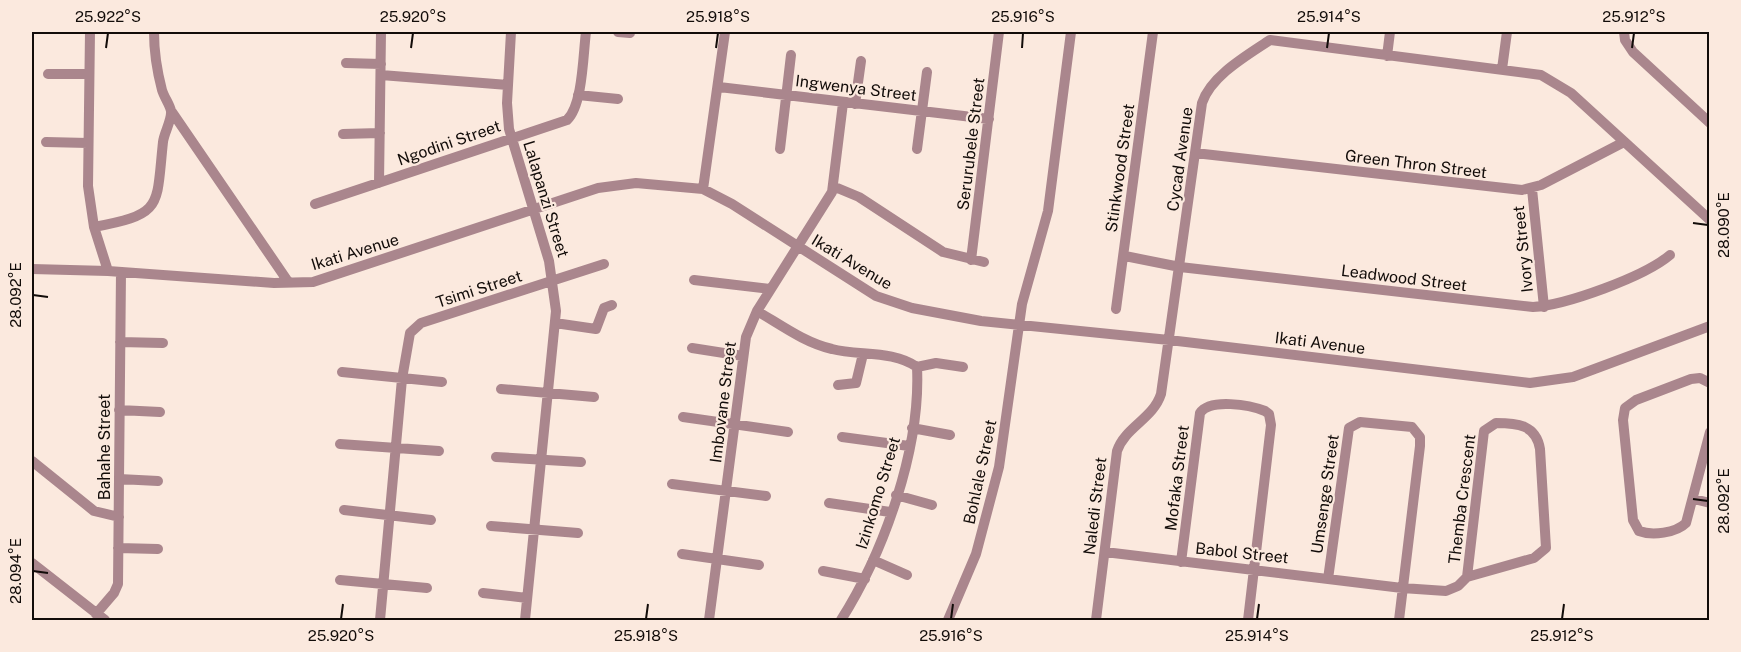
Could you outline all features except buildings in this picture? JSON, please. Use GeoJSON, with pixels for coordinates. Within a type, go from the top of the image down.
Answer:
{"type":"FeatureCollection","features":[{"type":"Feature","properties":{"kind":"street"},"geometry":{"type":"LineString","coordinates":[[90,32],[88,186],[94,227],[108,271]]}},
{"type":"Feature","properties":{"kind":"street"},"geometry":{"type":"LineString","coordinates":[[154,32],[157,70],[172,112],[289,283]]}},
{"type":"Feature","properties":{"kind":"street"},"geometry":{"type":"LineString","coordinates":[[380,183],[381,32]]}},
{"type":"Feature","properties":{"kind":"street","name":"Lalapanzi Street"},"geometry":{"type":"LineString","coordinates":[[511,32],[507,117],[554,282],[555,323],[525,621]]}},
{"type":"Feature","properties":{"kind":"street","name":"Ngodini Street"},"geometry":{"type":"LineString","coordinates":[[315,204],[567,120],[575,109],[586,32]]}},
{"type":"Feature","properties":{"kind":"street"},"geometry":{"type":"LineString","coordinates":[[618,32],[630,33]]}},
{"type":"Feature","properties":{"kind":"street"},"geometry":{"type":"LineString","coordinates":[[703,189],[725,32]]}},
{"type":"Feature","properties":{"kind":"street","name":"Serurubele Street"},"geometry":{"type":"LineString","coordinates":[[971,260],[999,32]]}},
{"type":"Feature","properties":{"kind":"street","name":"Bohlale Street"},"geometry":{"type":"LineString","coordinates":[[948,621],[976,554],[989,511],[1007,422],[1018,325],[1026,286],[1048,211],[1071,32]]}},
{"type":"Feature","properties":{"kind":"street","name":"Stinkwood Street"},"geometry":{"type":"LineString","coordinates":[[1116,309],[1125,256],[1153,32]]}},
{"type":"Feature","properties":{"kind":"street"},"geometry":{"type":"LineString","coordinates":[[1387,56],[1390,32]]}},
{"type":"Feature","properties":{"kind":"street"},"geometry":{"type":"LineString","coordinates":[[1502,69],[1507,32]]}},
{"type":"Feature","properties":{"kind":"street"},"geometry":{"type":"LineString","coordinates":[[1624,32],[1625,40],[1632,52],[1710,123]]}},
{"type":"Feature","properties":{"kind":"street","name":"Cycad Avenue"},"geometry":{"type":"LineString","coordinates":[[1170,340],[1205,95],[1217,80],[1270,36],[1387,56],[1534,73],[1556,82],[1710,220]]}},
{"type":"Feature","properties":{"kind":"street"},"geometry":{"type":"LineString","coordinates":[[780,149],[791,55]]}},
{"type":"Feature","properties":{"kind":"street"},"geometry":{"type":"LineString","coordinates":[[855,104],[861,61]]}},
{"type":"Feature","properties":{"kind":"street"},"geometry":{"type":"LineString","coordinates":[[346,63],[508,85]]}},
{"type":"Feature","properties":{"kind":"street"},"geometry":{"type":"LineString","coordinates":[[917,149],[927,72]]}},
{"type":"Feature","properties":{"kind":"street"},"geometry":{"type":"LineString","coordinates":[[48,74],[89,74]]}},
{"type":"Feature","properties":{"kind":"street","name":"Ingwenya Street"},"geometry":{"type":"LineString","coordinates":[[719,87],[989,119]]}},
{"type":"Feature","properties":{"kind":"street"},"geometry":{"type":"LineString","coordinates":[[578,95],[618,99]]}},
{"type":"Feature","properties":{"kind":"street","name":"Imbovane Street"},"geometry":{"type":"LineString","coordinates":[[709,621],[743,356],[749,326],[835,187],[843,103]]}},
{"type":"Feature","properties":{"kind":"street"},"geometry":{"type":"LineString","coordinates":[[94,227],[129,221],[149,210],[160,185],[163,141],[172,112]]}},
{"type":"Feature","properties":{"kind":"street"},"geometry":{"type":"LineString","coordinates":[[344,134],[380,133]]}},
{"type":"Feature","properties":{"kind":"street"},"geometry":{"type":"LineString","coordinates":[[46,142],[88,143]]}},
{"type":"Feature","properties":{"kind":"street","name":"Green Thron Street"},"geometry":{"type":"LineString","coordinates":[[1195,153],[1510,190],[1532,189],[1624,142]]}},
{"type":"Feature","properties":{"kind":"street","name":"Ikati Avenue"},"geometry":{"type":"LineString","coordinates":[[32,269],[108,271],[289,283],[329,278],[616,184],[660,184],[703,189],[732,204],[887,302],[981,321],[1170,340],[1530,383],[1573,377],[1710,326]]}},
{"type":"Feature","properties":{"kind":"street"},"geometry":{"type":"LineString","coordinates":[[835,187],[859,197],[943,252],[984,262]]}},
{"type":"Feature","properties":{"kind":"street","name":"Ivory Street"},"geometry":{"type":"LineString","coordinates":[[1532,189],[1544,307]]}},
{"type":"Feature","properties":{"kind":"street","name":"Leadwood Street"},"geometry":{"type":"LineString","coordinates":[[1125,256],[1180,267],[1544,307],[1639,273],[1670,255]]}},
{"type":"Feature","properties":{"kind":"street","name":"Tsimi Street"},"geometry":{"type":"LineString","coordinates":[[380,621],[402,379],[407,339],[414,327],[604,264]]}},
{"type":"Feature","properties":{"kind":"street","name":"Bahahe Street"},"geometry":{"type":"LineString","coordinates":[[100,618],[118,584],[121,272]]}},
{"type":"Feature","properties":{"kind":"street"},"geometry":{"type":"LineString","coordinates":[[694,280],[770,289]]}},
{"type":"Feature","properties":{"kind":"street"},"geometry":{"type":"LineString","coordinates":[[555,323],[596,329],[604,308],[612,305]]}},
{"type":"Feature","properties":{"kind":"street"},"geometry":{"type":"LineString","coordinates":[[757,311],[816,344],[901,359],[917,367],[936,363],[963,367]]}},
{"type":"Feature","properties":{"kind":"street","name":"Naledi Street"},"geometry":{"type":"LineString","coordinates":[[1096,621],[1117,451],[1125,437],[1158,403],[1170,340]]}},
{"type":"Feature","properties":{"kind":"street"},"geometry":{"type":"LineString","coordinates":[[120,342],[163,343]]}},
{"type":"Feature","properties":{"kind":"street"},"geometry":{"type":"LineString","coordinates":[[692,348],[743,356]]}},
{"type":"Feature","properties":{"kind":"street"},"geometry":{"type":"LineString","coordinates":[[838,385],[856,383],[863,354]]}},
{"type":"Feature","properties":{"kind":"street","name":"Izinkomo Street"},"geometry":{"type":"LineString","coordinates":[[841,621],[865,579],[896,495],[909,447],[917,367]]}},
{"type":"Feature","properties":{"kind":"street"},"geometry":{"type":"LineString","coordinates":[[342,372],[442,382]]}},
{"type":"Feature","properties":{"kind":"street"},"geometry":{"type":"LineString","coordinates":[[1710,384],[1700,378],[1691,379],[1629,403],[1623,413],[1635,526],[1639,531],[1650,534],[1677,529],[1686,523],[1710,432]]}},
{"type":"Feature","properties":{"kind":"street"},"geometry":{"type":"LineString","coordinates":[[501,389],[594,397]]}},
{"type":"Feature","properties":{"kind":"street","name":"Mofaka Street"},"geometry":{"type":"LineString","coordinates":[[1181,562],[1200,413],[1203,408],[1215,404],[1258,408],[1269,414],[1271,425],[1255,570]]}},
{"type":"Feature","properties":{"kind":"street"},"geometry":{"type":"LineString","coordinates":[[119,410],[160,412]]}},
{"type":"Feature","properties":{"kind":"street"},"geometry":{"type":"LineString","coordinates":[[683,417],[788,432]]}},
{"type":"Feature","properties":{"kind":"street","name":"Umsenge Street"},"geometry":{"type":"LineString","coordinates":[[1328,579],[1349,428],[1360,422],[1404,425],[1417,431],[1420,446],[1402,588]]}},
{"type":"Feature","properties":{"kind":"street","name":"Themba Crescent"},"geometry":{"type":"LineString","coordinates":[[1446,591],[1458,586],[1467,576],[1534,558],[1546,548],[1539,442],[1537,435],[1529,428],[1496,423],[1484,431],[1467,576]]}},
{"type":"Feature","properties":{"kind":"street"},"geometry":{"type":"LineString","coordinates":[[912,428],[950,435]]}},
{"type":"Feature","properties":{"kind":"street"},"geometry":{"type":"LineString","coordinates":[[842,437],[909,447]]}},
{"type":"Feature","properties":{"kind":"street"},"geometry":{"type":"LineString","coordinates":[[340,444],[439,451]]}},
{"type":"Feature","properties":{"kind":"street"},"geometry":{"type":"LineString","coordinates":[[496,457],[581,462]]}},
{"type":"Feature","properties":{"kind":"street"},"geometry":{"type":"LineString","coordinates":[[32,461],[94,512],[119,517]]}},
{"type":"Feature","properties":{"kind":"street"},"geometry":{"type":"LineString","coordinates":[[119,479],[158,481]]}},
{"type":"Feature","properties":{"kind":"street"},"geometry":{"type":"LineString","coordinates":[[672,484],[766,496]]}},
{"type":"Feature","properties":{"kind":"street"},"geometry":{"type":"LineString","coordinates":[[896,495],[932,505]]}},
{"type":"Feature","properties":{"kind":"street"},"geometry":{"type":"LineString","coordinates":[[1694,499],[1710,503]]}},
{"type":"Feature","properties":{"kind":"street"},"geometry":{"type":"LineString","coordinates":[[829,503],[890,512]]}},
{"type":"Feature","properties":{"kind":"street"},"geometry":{"type":"LineString","coordinates":[[344,510],[431,520]]}},
{"type":"Feature","properties":{"kind":"street"},"geometry":{"type":"LineString","coordinates":[[491,526],[578,533]]}},
{"type":"Feature","properties":{"kind":"street"},"geometry":{"type":"LineString","coordinates":[[118,548],[158,549]]}},
{"type":"Feature","properties":{"kind":"street","name":"Babol Street"},"geometry":{"type":"LineString","coordinates":[[1106,552],[1402,588],[1446,591]]}},
{"type":"Feature","properties":{"kind":"street"},"geometry":{"type":"LineString","coordinates":[[682,554],[759,565]]}},
{"type":"Feature","properties":{"kind":"street"},"geometry":{"type":"LineString","coordinates":[[873,560],[907,575]]}},
{"type":"Feature","properties":{"kind":"street"},"geometry":{"type":"LineString","coordinates":[[32,563],[100,618]]}},
{"type":"Feature","properties":{"kind":"street"},"geometry":{"type":"LineString","coordinates":[[1248,621],[1255,570]]}},
{"type":"Feature","properties":{"kind":"street"},"geometry":{"type":"LineString","coordinates":[[822,571],[865,579]]}},
{"type":"Feature","properties":{"kind":"street"},"geometry":{"type":"LineString","coordinates":[[340,580],[427,588]]}},
{"type":"Feature","properties":{"kind":"street"},"geometry":{"type":"LineString","coordinates":[[1399,621],[1402,588]]}},
{"type":"Feature","properties":{"kind":"street"},"geometry":{"type":"LineString","coordinates":[[483,593],[527,598]]}}]}
